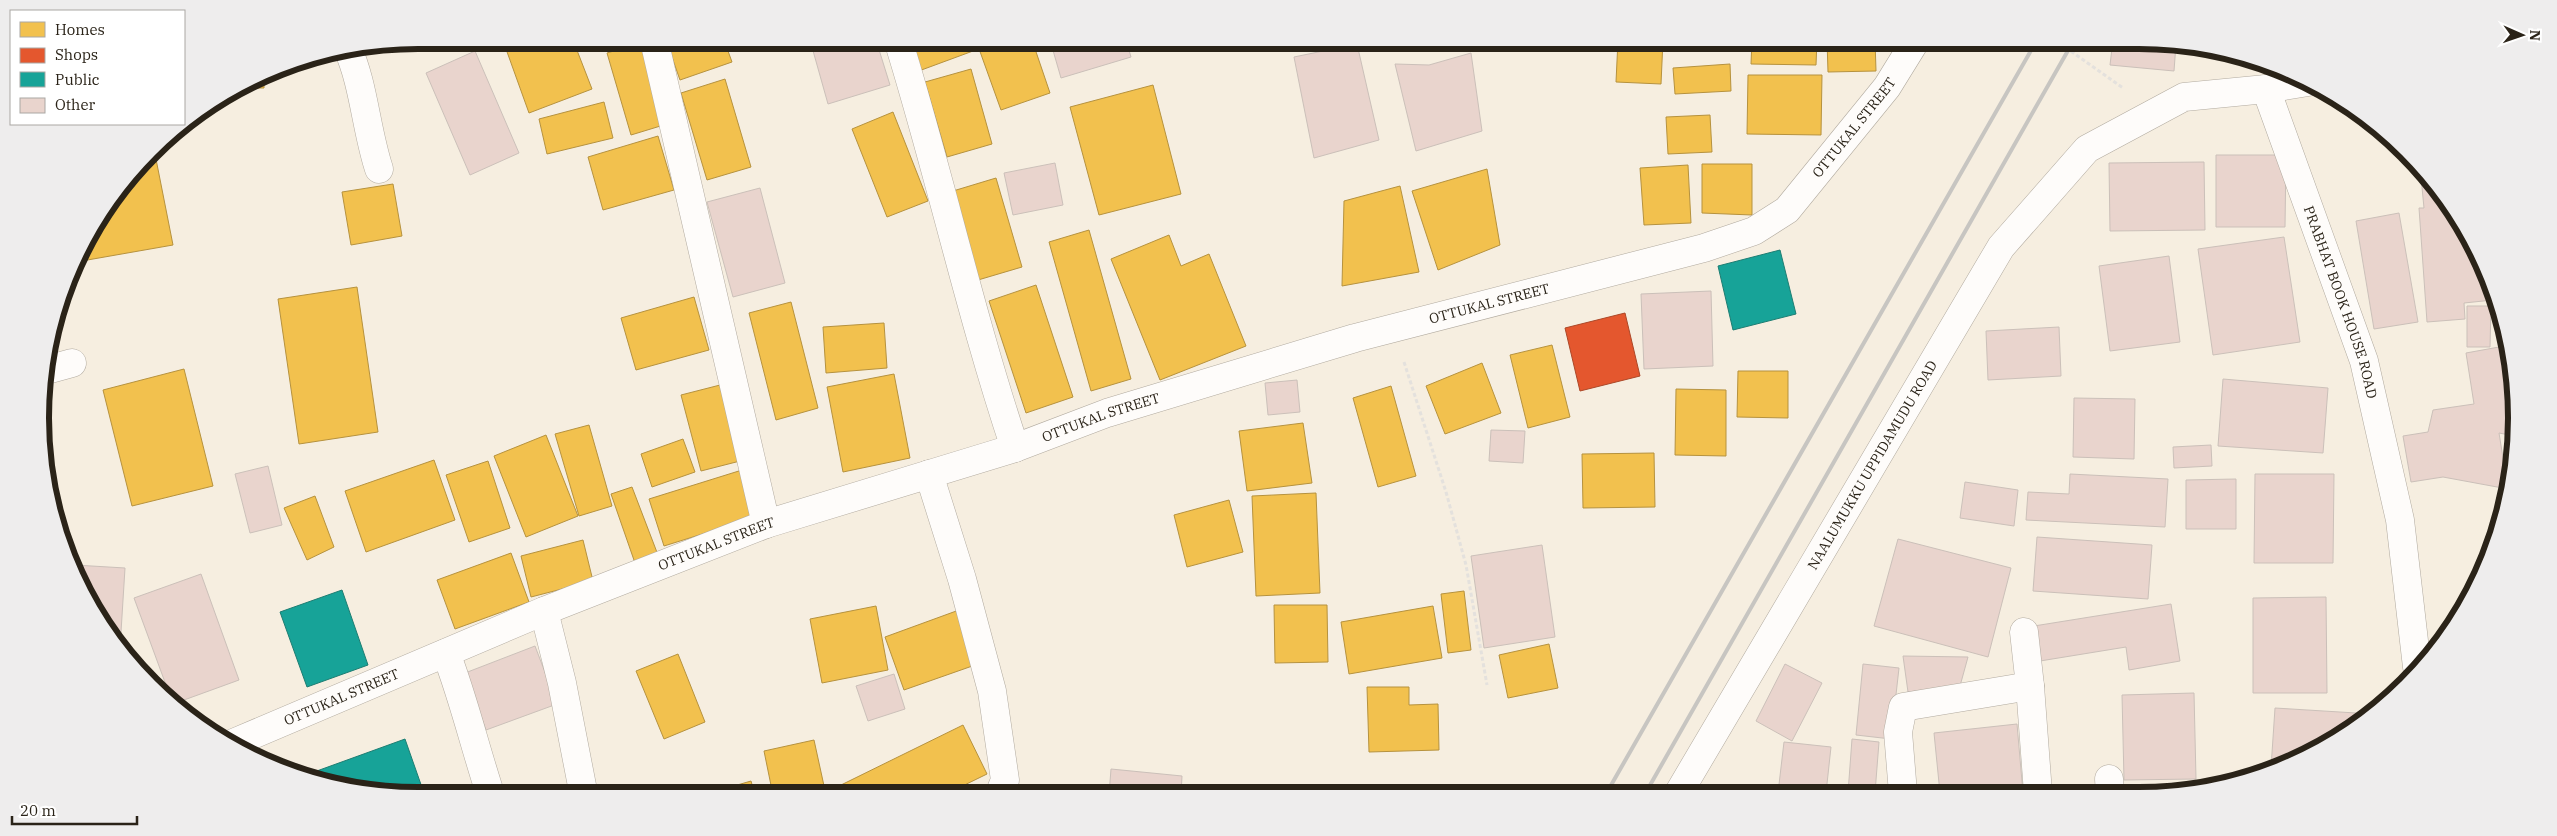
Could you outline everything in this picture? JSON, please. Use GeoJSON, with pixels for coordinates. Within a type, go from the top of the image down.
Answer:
{"type":"FeatureCollection","features":[{"type":"Feature","properties":{"kind":"street"},"geometry":{"type":"LineString","coordinates":[[656,49],[766,524]]}},
{"type":"Feature","properties":{"kind":"street"},"geometry":{"type":"LineString","coordinates":[[901,49],[926,131],[994,386],[1015,448]]}},
{"type":"Feature","properties":{"kind":"street","name":"OTTUKAL STREET"},"geometry":{"type":"LineString","coordinates":[[239,741],[544,611],[766,524],[1015,448],[1107,413],[1393,328],[1704,248],[1754,231],[1787,210],[1887,87],[1911,49]]}},
{"type":"Feature","properties":{"kind":"street"},"geometry":{"type":"LineString","coordinates":[[349,55],[363,101],[369,139],[379,169]]}},
{"type":"Feature","properties":{"kind":"street"},"geometry":{"type":"LineString","coordinates":[[2266,89],[2296,84]]}},
{"type":"Feature","properties":{"kind":"street","name":"NAALUMUKKU UPPIDAMUDU ROAD"},"geometry":{"type":"LineString","coordinates":[[1682,787],[2000,247],[2087,149],[2184,97],[2266,89]]}},
{"type":"Feature","properties":{"kind":"street","name":"PRABHAT BOOK HOUSE ROAD"},"geometry":{"type":"LineString","coordinates":[[2266,89],[2364,361],[2400,520],[2417,661]]}},
{"type":"Feature","properties":{"kind":"street"},"geometry":{"type":"LineString","coordinates":[[52,368],[72,363]]}},
{"type":"Feature","properties":{"kind":"street"},"geometry":{"type":"LineString","coordinates":[[929,474],[962,580],[992,691],[1005,780],[1002,787]]}},
{"type":"Feature","properties":{"kind":"street"},"geometry":{"type":"LineString","coordinates":[[544,611],[562,683],[582,787]]}},
{"type":"Feature","properties":{"kind":"street"},"geometry":{"type":"LineString","coordinates":[[2024,632],[2038,787]]}},
{"type":"Feature","properties":{"kind":"street"},"geometry":{"type":"LineString","coordinates":[[446,653],[461,691],[473,740],[488,787]]}},
{"type":"Feature","properties":{"kind":"street"},"geometry":{"type":"LineString","coordinates":[[1903,787],[1898,732],[1903,707],[2030,686]]}},
{"type":"Feature","properties":{"kind":"path"},"geometry":{"type":"LineString","coordinates":[[2068,49],[2123,88]]}},
{"type":"Feature","properties":{"kind":"path"},"geometry":{"type":"LineString","coordinates":[[1393,328],[1446,492],[1466,565],[1487,684]]}},
{"type":"Feature","properties":{"kind":"building: Homes"},"geometry":{"type":"Polygon","coordinates":[[[506,49],[576,49],[592,89],[529,113],[506,49]]]}},
{"type":"Feature","properties":{"kind":"building: Homes"},"geometry":{"type":"Polygon","coordinates":[[[620,49],[646,49],[667,124],[631,135],[607,53],[620,49]]]}},
{"type":"Feature","properties":{"kind":"building: Homes"},"geometry":{"type":"Polygon","coordinates":[[[669,49],[727,49],[732,62],[680,80],[669,49]]]}},
{"type":"Feature","properties":{"kind":"building: Homes"},"geometry":{"type":"Polygon","coordinates":[[[908,49],[972,49],[973,51],[916,72],[908,49]]]}},
{"type":"Feature","properties":{"kind":"building: Homes"},"geometry":{"type":"Polygon","coordinates":[[[979,49],[1035,49],[1050,93],[1001,110],[979,49]]]}},
{"type":"Feature","properties":{"kind":"building: Homes"},"geometry":{"type":"Polygon","coordinates":[[[1618,49],[1663,49],[1661,84],[1616,82],[1618,49]]]}},
{"type":"Feature","properties":{"kind":"building: Homes"},"geometry":{"type":"Polygon","coordinates":[[[1752,49],[1817,49],[1816,65],[1751,64],[1752,49]]]}},
{"type":"Feature","properties":{"kind":"building: Homes"},"geometry":{"type":"Polygon","coordinates":[[[1827,49],[1875,49],[1876,71],[1828,72],[1827,49]]]}},
{"type":"Feature","properties":{"kind":"building: Homes"},"geometry":{"type":"Polygon","coordinates":[[[1730,64],[1731,91],[1675,94],[1673,68],[1730,64]]]}},
{"type":"Feature","properties":{"kind":"building: Homes"},"geometry":{"type":"Polygon","coordinates":[[[971,69],[992,144],[947,157],[925,82],[971,69]]]}},
{"type":"Feature","properties":{"kind":"building: Homes"},"geometry":{"type":"Polygon","coordinates":[[[1748,75],[1822,75],[1821,135],[1747,134],[1748,75]]]}},
{"type":"Feature","properties":{"kind":"building: Homes"},"geometry":{"type":"Polygon","coordinates":[[[725,79],[751,167],[707,180],[681,93],[725,79]]]}},
{"type":"Feature","properties":{"kind":"building: Homes"},"geometry":{"type":"Polygon","coordinates":[[[264,83],[264,88],[253,88],[264,83]]]}},
{"type":"Feature","properties":{"kind":"building: Homes"},"geometry":{"type":"Polygon","coordinates":[[[1153,85],[1181,194],[1099,215],[1070,107],[1153,85]]]}},
{"type":"Feature","properties":{"kind":"building: Homes"},"geometry":{"type":"Polygon","coordinates":[[[604,102],[613,138],[547,154],[539,119],[604,102]]]}},
{"type":"Feature","properties":{"kind":"building: Homes"},"geometry":{"type":"Polygon","coordinates":[[[893,112],[928,201],[887,217],[852,129],[893,112]]]}},
{"type":"Feature","properties":{"kind":"building: Homes"},"geometry":{"type":"Polygon","coordinates":[[[1710,115],[1712,152],[1668,154],[1666,117],[1710,115]]]}},
{"type":"Feature","properties":{"kind":"building: Homes"},"geometry":{"type":"Polygon","coordinates":[[[658,136],[674,190],[603,210],[588,157],[658,136]]]}},
{"type":"Feature","properties":{"kind":"building: Homes"},"geometry":{"type":"Polygon","coordinates":[[[156,158],[173,245],[84,261],[98,233],[111,213],[125,193],[156,158]]]}},
{"type":"Feature","properties":{"kind":"building: Homes"},"geometry":{"type":"Polygon","coordinates":[[[1702,164],[1752,164],[1752,215],[1702,213],[1702,164]]]}},
{"type":"Feature","properties":{"kind":"building: Homes"},"geometry":{"type":"Polygon","coordinates":[[[1688,165],[1691,223],[1644,225],[1640,168],[1688,165]]]}},
{"type":"Feature","properties":{"kind":"building: Homes"},"geometry":{"type":"Polygon","coordinates":[[[1487,169],[1500,245],[1438,270],[1412,191],[1487,169]]]}},
{"type":"Feature","properties":{"kind":"building: Homes"},"geometry":{"type":"Polygon","coordinates":[[[996,178],[1022,267],[978,280],[953,191],[996,178]]]}},
{"type":"Feature","properties":{"kind":"building: Homes"},"geometry":{"type":"Polygon","coordinates":[[[393,184],[402,236],[351,245],[342,192],[393,184]]]}},
{"type":"Feature","properties":{"kind":"building: Homes"},"geometry":{"type":"Polygon","coordinates":[[[1400,186],[1419,272],[1342,286],[1344,201],[1400,186]]]}},
{"type":"Feature","properties":{"kind":"building: Homes"},"geometry":{"type":"Polygon","coordinates":[[[1089,230],[1131,379],[1091,391],[1049,242],[1089,230]]]}},
{"type":"Feature","properties":{"kind":"building: Homes"},"geometry":{"type":"Polygon","coordinates":[[[1169,235],[1181,266],[1209,254],[1246,346],[1160,380],[1111,259],[1169,235]]]}},
{"type":"Feature","properties":{"kind":"building: Homes"},"geometry":{"type":"Polygon","coordinates":[[[1036,285],[1073,397],[1026,413],[989,301],[1036,285]]]}},
{"type":"Feature","properties":{"kind":"building: Homes"},"geometry":{"type":"Polygon","coordinates":[[[357,287],[378,432],[299,444],[278,299],[357,287]]]}},
{"type":"Feature","properties":{"kind":"building: Homes"},"geometry":{"type":"Polygon","coordinates":[[[694,297],[709,350],[636,370],[621,318],[694,297]]]}},
{"type":"Feature","properties":{"kind":"building: Homes"},"geometry":{"type":"Polygon","coordinates":[[[791,302],[818,408],[776,420],[749,313],[791,302]]]}},
{"type":"Feature","properties":{"kind":"building: Homes"},"geometry":{"type":"Polygon","coordinates":[[[884,323],[887,368],[826,373],[823,327],[884,323]]]}},
{"type":"Feature","properties":{"kind":"building: Homes"},"geometry":{"type":"Polygon","coordinates":[[[1552,345],[1570,417],[1528,428],[1510,355],[1552,345]]]}},
{"type":"Feature","properties":{"kind":"building: Homes"},"geometry":{"type":"Polygon","coordinates":[[[1482,363],[1501,413],[1445,434],[1426,386],[1482,363]]]}},
{"type":"Feature","properties":{"kind":"building: Homes"},"geometry":{"type":"Polygon","coordinates":[[[184,369],[213,486],[132,506],[103,390],[184,369]]]}},
{"type":"Feature","properties":{"kind":"building: Homes"},"geometry":{"type":"Polygon","coordinates":[[[1738,371],[1788,371],[1788,418],[1737,417],[1738,371]]]}},
{"type":"Feature","properties":{"kind":"building: Homes"},"geometry":{"type":"Polygon","coordinates":[[[894,374],[910,458],[843,472],[827,387],[894,374]]]}},
{"type":"Feature","properties":{"kind":"building: Homes"},"geometry":{"type":"Polygon","coordinates":[[[724,384],[744,460],[701,471],[681,395],[724,384]]]}},
{"type":"Feature","properties":{"kind":"building: Homes"},"geometry":{"type":"Polygon","coordinates":[[[1391,386],[1416,476],[1378,487],[1353,398],[1391,386]]]}},
{"type":"Feature","properties":{"kind":"building: Homes"},"geometry":{"type":"Polygon","coordinates":[[[1676,389],[1726,390],[1726,456],[1675,455],[1676,389]]]}},
{"type":"Feature","properties":{"kind":"building: Homes"},"geometry":{"type":"Polygon","coordinates":[[[1303,423],[1312,483],[1247,491],[1239,431],[1303,423]]]}},
{"type":"Feature","properties":{"kind":"building: Homes"},"geometry":{"type":"Polygon","coordinates":[[[589,425],[612,506],[579,516],[555,434],[589,425]]]}},
{"type":"Feature","properties":{"kind":"building: Homes"},"geometry":{"type":"Polygon","coordinates":[[[546,435],[578,516],[526,537],[494,456],[546,435]]]}},
{"type":"Feature","properties":{"kind":"building: Homes"},"geometry":{"type":"Polygon","coordinates":[[[683,439],[695,472],[652,487],[641,454],[683,439]]]}},
{"type":"Feature","properties":{"kind":"building: Homes"},"geometry":{"type":"Polygon","coordinates":[[[1654,453],[1655,507],[1583,508],[1582,454],[1654,453]]]}},
{"type":"Feature","properties":{"kind":"building: Homes"},"geometry":{"type":"Polygon","coordinates":[[[434,460],[455,520],[366,552],[345,491],[434,460]]]}},
{"type":"Feature","properties":{"kind":"building: Homes"},"geometry":{"type":"Polygon","coordinates":[[[488,461],[510,528],[469,542],[446,475],[488,461]]]}},
{"type":"Feature","properties":{"kind":"building: Homes"},"geometry":{"type":"Polygon","coordinates":[[[742,470],[757,517],[664,546],[649,499],[742,470]]]}},
{"type":"Feature","properties":{"kind":"building: Homes"},"geometry":{"type":"Polygon","coordinates":[[[632,487],[658,555],[635,563],[611,494],[632,487]]]}},
{"type":"Feature","properties":{"kind":"building: Homes"},"geometry":{"type":"Polygon","coordinates":[[[1316,493],[1320,593],[1256,596],[1252,496],[1316,493]]]}},
{"type":"Feature","properties":{"kind":"building: Homes"},"geometry":{"type":"Polygon","coordinates":[[[315,496],[334,547],[307,560],[284,508],[315,496]]]}},
{"type":"Feature","properties":{"kind":"building: Homes"},"geometry":{"type":"Polygon","coordinates":[[[1229,500],[1243,552],[1187,567],[1174,515],[1229,500]]]}},
{"type":"Feature","properties":{"kind":"building: Homes"},"geometry":{"type":"Polygon","coordinates":[[[583,540],[593,581],[531,597],[521,556],[583,540]]]}},
{"type":"Feature","properties":{"kind":"building: Homes"},"geometry":{"type":"Polygon","coordinates":[[[511,553],[529,602],[455,629],[437,580],[511,553]]]}},
{"type":"Feature","properties":{"kind":"building: Homes"},"geometry":{"type":"Polygon","coordinates":[[[1464,591],[1471,650],[1448,653],[1441,594],[1464,591]]]}},
{"type":"Feature","properties":{"kind":"building: Homes"},"geometry":{"type":"Polygon","coordinates":[[[1274,605],[1327,605],[1328,662],[1275,663],[1274,605]]]}},
{"type":"Feature","properties":{"kind":"building: Homes"},"geometry":{"type":"Polygon","coordinates":[[[876,606],[888,670],[822,683],[810,619],[876,606]]]}},
{"type":"Feature","properties":{"kind":"building: Homes"},"geometry":{"type":"Polygon","coordinates":[[[1433,606],[1442,658],[1349,674],[1341,622],[1433,606]]]}},
{"type":"Feature","properties":{"kind":"building: Homes"},"geometry":{"type":"Polygon","coordinates":[[[959,610],[978,664],[904,690],[885,637],[959,610]]]}},
{"type":"Feature","properties":{"kind":"building: Homes"},"geometry":{"type":"Polygon","coordinates":[[[1549,644],[1558,688],[1508,698],[1499,655],[1549,644]]]}},
{"type":"Feature","properties":{"kind":"building: Homes"},"geometry":{"type":"Polygon","coordinates":[[[678,654],[705,722],[664,739],[636,671],[678,654]]]}},
{"type":"Feature","properties":{"kind":"building: Homes"},"geometry":{"type":"Polygon","coordinates":[[[1367,687],[1409,687],[1409,705],[1438,704],[1439,750],[1369,752],[1367,687]]]}},
{"type":"Feature","properties":{"kind":"building: Homes"},"geometry":{"type":"Polygon","coordinates":[[[963,725],[987,774],[960,787],[842,787],[841,785],[963,725]]]}},
{"type":"Feature","properties":{"kind":"building: Homes"},"geometry":{"type":"Polygon","coordinates":[[[814,740],[824,787],[771,787],[764,751],[814,740]]]}},
{"type":"Feature","properties":{"kind":"building: Homes"},"geometry":{"type":"Polygon","coordinates":[[[751,781],[753,787],[730,787],[751,781]]]}},
{"type":"Feature","properties":{"kind":"building: Shops"},"geometry":{"type":"Polygon","coordinates":[[[1625,313],[1640,376],[1580,391],[1565,328],[1625,313]]]}},
{"type":"Feature","properties":{"kind":"building: Public"},"geometry":{"type":"Polygon","coordinates":[[[1780,250],[1796,314],[1733,330],[1718,266],[1780,250]]]}},
{"type":"Feature","properties":{"kind":"building: Public"},"geometry":{"type":"Polygon","coordinates":[[[342,590],[368,665],[307,687],[280,612],[342,590]]]}},
{"type":"Feature","properties":{"kind":"building: Public"},"geometry":{"type":"Polygon","coordinates":[[[405,739],[422,787],[370,784],[313,772],[405,739]]]}},
{"type":"Feature","properties":{"kind":"building: Other"},"geometry":{"type":"Polygon","coordinates":[[[813,49],[879,49],[890,85],[828,104],[813,49]]]}},
{"type":"Feature","properties":{"kind":"building: Other"},"geometry":{"type":"Polygon","coordinates":[[[1053,49],[1129,49],[1131,57],[1061,78],[1053,49]]]}},
{"type":"Feature","properties":{"kind":"building: Other"},"geometry":{"type":"Polygon","coordinates":[[[1333,49],[1358,49],[1379,140],[1314,158],[1294,57],[1333,49]]]}},
{"type":"Feature","properties":{"kind":"building: Other"},"geometry":{"type":"Polygon","coordinates":[[[2112,49],[2175,51],[2174,71],[2110,65],[2112,49]]]}},
{"type":"Feature","properties":{"kind":"building: Other"},"geometry":{"type":"Polygon","coordinates":[[[475,51],[519,153],[470,175],[426,73],[475,51]]]}},
{"type":"Feature","properties":{"kind":"building: Other"},"geometry":{"type":"Polygon","coordinates":[[[1471,53],[1482,131],[1416,151],[1395,64],[1429,65],[1471,53]]]}},
{"type":"Feature","properties":{"kind":"building: Other"},"geometry":{"type":"Polygon","coordinates":[[[2216,155],[2286,155],[2285,227],[2216,227],[2216,155]]]}},
{"type":"Feature","properties":{"kind":"building: Other"},"geometry":{"type":"Polygon","coordinates":[[[2204,162],[2205,230],[2110,231],[2109,163],[2204,162]]]}},
{"type":"Feature","properties":{"kind":"building: Other"},"geometry":{"type":"Polygon","coordinates":[[[1055,163],[1063,205],[1013,215],[1004,173],[1055,163]]]}},
{"type":"Feature","properties":{"kind":"building: Other"},"geometry":{"type":"Polygon","coordinates":[[[2421,180],[2459,233],[2489,299],[2464,303],[2465,319],[2427,322],[2419,208],[2424,208],[2421,180]]]}},
{"type":"Feature","properties":{"kind":"building: Other"},"geometry":{"type":"Polygon","coordinates":[[[760,188],[785,283],[733,297],[707,202],[760,188]]]}},
{"type":"Feature","properties":{"kind":"building: Other"},"geometry":{"type":"Polygon","coordinates":[[[2399,213],[2418,322],[2374,329],[2356,221],[2399,213]]]}},
{"type":"Feature","properties":{"kind":"building: Other"},"geometry":{"type":"Polygon","coordinates":[[[2284,237],[2300,342],[2213,355],[2198,249],[2284,237]]]}},
{"type":"Feature","properties":{"kind":"building: Other"},"geometry":{"type":"Polygon","coordinates":[[[2169,256],[2180,342],[2110,351],[2099,266],[2169,256]]]}},
{"type":"Feature","properties":{"kind":"building: Other"},"geometry":{"type":"Polygon","coordinates":[[[1711,291],[1713,366],[1644,369],[1641,294],[1711,291]]]}},
{"type":"Feature","properties":{"kind":"building: Other"},"geometry":{"type":"Polygon","coordinates":[[[2467,306],[2491,306],[2490,347],[2467,347],[2467,306]]]}},
{"type":"Feature","properties":{"kind":"building: Other"},"geometry":{"type":"Polygon","coordinates":[[[2059,327],[2061,376],[1988,380],[1986,331],[2059,327]]]}},
{"type":"Feature","properties":{"kind":"building: Other"},"geometry":{"type":"Polygon","coordinates":[[[2501,347],[2505,370],[2508,418],[2507,435],[2499,433],[2505,468],[2501,488],[2443,477],[2411,482],[2403,436],[2428,432],[2433,410],[2474,404],[2466,353],[2501,347]]]}},
{"type":"Feature","properties":{"kind":"building: Other"},"geometry":{"type":"Polygon","coordinates":[[[2223,379],[2328,388],[2323,453],[2218,446],[2223,379]]]}},
{"type":"Feature","properties":{"kind":"building: Other"},"geometry":{"type":"Polygon","coordinates":[[[1297,380],[1300,412],[1268,415],[1265,383],[1297,380]]]}},
{"type":"Feature","properties":{"kind":"building: Other"},"geometry":{"type":"Polygon","coordinates":[[[2074,398],[2135,399],[2134,459],[2073,457],[2074,398]]]}},
{"type":"Feature","properties":{"kind":"building: Other"},"geometry":{"type":"Polygon","coordinates":[[[1491,430],[1525,431],[1523,463],[1489,461],[1491,430]]]}},
{"type":"Feature","properties":{"kind":"building: Other"},"geometry":{"type":"Polygon","coordinates":[[[2211,445],[2212,466],[2174,468],[2173,447],[2211,445]]]}},
{"type":"Feature","properties":{"kind":"building: Other"},"geometry":{"type":"Polygon","coordinates":[[[268,466],[282,525],[250,533],[235,474],[268,466]]]}},
{"type":"Feature","properties":{"kind":"building: Other"},"geometry":{"type":"Polygon","coordinates":[[[2070,474],[2168,479],[2165,527],[2026,520],[2028,492],[2069,494],[2070,474]]]}},
{"type":"Feature","properties":{"kind":"building: Other"},"geometry":{"type":"Polygon","coordinates":[[[2255,474],[2334,474],[2333,563],[2254,563],[2255,474]]]}},
{"type":"Feature","properties":{"kind":"building: Other"},"geometry":{"type":"Polygon","coordinates":[[[2236,479],[2236,529],[2186,529],[2186,480],[2236,479]]]}},
{"type":"Feature","properties":{"kind":"building: Other"},"geometry":{"type":"Polygon","coordinates":[[[1965,482],[2018,490],[2014,526],[1960,518],[1965,482]]]}},
{"type":"Feature","properties":{"kind":"building: Other"},"geometry":{"type":"Polygon","coordinates":[[[2037,537],[2152,545],[2148,599],[2033,591],[2037,537]]]}},
{"type":"Feature","properties":{"kind":"building: Other"},"geometry":{"type":"Polygon","coordinates":[[[1898,539],[2011,568],[1988,657],[1874,626],[1898,539]]]}},
{"type":"Feature","properties":{"kind":"building: Other"},"geometry":{"type":"Polygon","coordinates":[[[1542,545],[1555,637],[1484,648],[1471,556],[1542,545]]]}},
{"type":"Feature","properties":{"kind":"building: Other"},"geometry":{"type":"Polygon","coordinates":[[[80,565],[125,568],[121,637],[98,603],[80,565]]]}},
{"type":"Feature","properties":{"kind":"building: Other"},"geometry":{"type":"Polygon","coordinates":[[[201,574],[239,680],[181,701],[167,689],[134,598],[201,574]]]}},
{"type":"Feature","properties":{"kind":"building: Other"},"geometry":{"type":"Polygon","coordinates":[[[2326,597],[2327,693],[2253,693],[2253,598],[2326,597]]]}},
{"type":"Feature","properties":{"kind":"building: Other"},"geometry":{"type":"Polygon","coordinates":[[[2171,604],[2180,661],[2129,670],[2126,647],[2040,661],[2034,626],[2171,604]]]}},
{"type":"Feature","properties":{"kind":"building: Other"},"geometry":{"type":"Polygon","coordinates":[[[535,646],[557,704],[486,730],[465,673],[535,646]]]}},
{"type":"Feature","properties":{"kind":"building: Other"},"geometry":{"type":"Polygon","coordinates":[[[1903,656],[1968,657],[1960,686],[1908,692],[1903,656]]]}},
{"type":"Feature","properties":{"kind":"building: Other"},"geometry":{"type":"Polygon","coordinates":[[[1785,664],[1822,683],[1792,741],[1756,721],[1785,664]]]}},
{"type":"Feature","properties":{"kind":"building: Other"},"geometry":{"type":"Polygon","coordinates":[[[1863,664],[1899,668],[1891,739],[1856,735],[1863,664]]]}},
{"type":"Feature","properties":{"kind":"building: Other"},"geometry":{"type":"Polygon","coordinates":[[[894,674],[905,709],[868,721],[856,686],[894,674]]]}},
{"type":"Feature","properties":{"kind":"building: Other"},"geometry":{"type":"Polygon","coordinates":[[[2194,693],[2196,779],[2124,780],[2122,695],[2194,693]]]}},
{"type":"Feature","properties":{"kind":"building: Other"},"geometry":{"type":"Polygon","coordinates":[[[2275,708],[2356,713],[2356,717],[2324,738],[2271,763],[2275,708]]]}},
{"type":"Feature","properties":{"kind":"building: Other"},"geometry":{"type":"Polygon","coordinates":[[[2017,724],[2022,787],[1939,787],[1934,733],[2017,724]]]}},
{"type":"Feature","properties":{"kind":"building: Other"},"geometry":{"type":"Polygon","coordinates":[[[1852,739],[1879,742],[1875,787],[1848,787],[1852,739]]]}},
{"type":"Feature","properties":{"kind":"building: Other"},"geometry":{"type":"Polygon","coordinates":[[[1784,742],[1831,747],[1827,787],[1779,787],[1784,742]]]}},
{"type":"Feature","properties":{"kind":"building: Other"},"geometry":{"type":"Polygon","coordinates":[[[1111,769],[1182,776],[1181,787],[1110,787],[1111,769]]]}},
{"type":"Feature","properties":{"kind":"railway"},"geometry":{"type":"LineString","coordinates":[[1610,787],[2032,49]]}},
{"type":"Feature","properties":{"kind":"railway"},"geometry":{"type":"LineString","coordinates":[[1649,787],[2069,49]]}}]}
